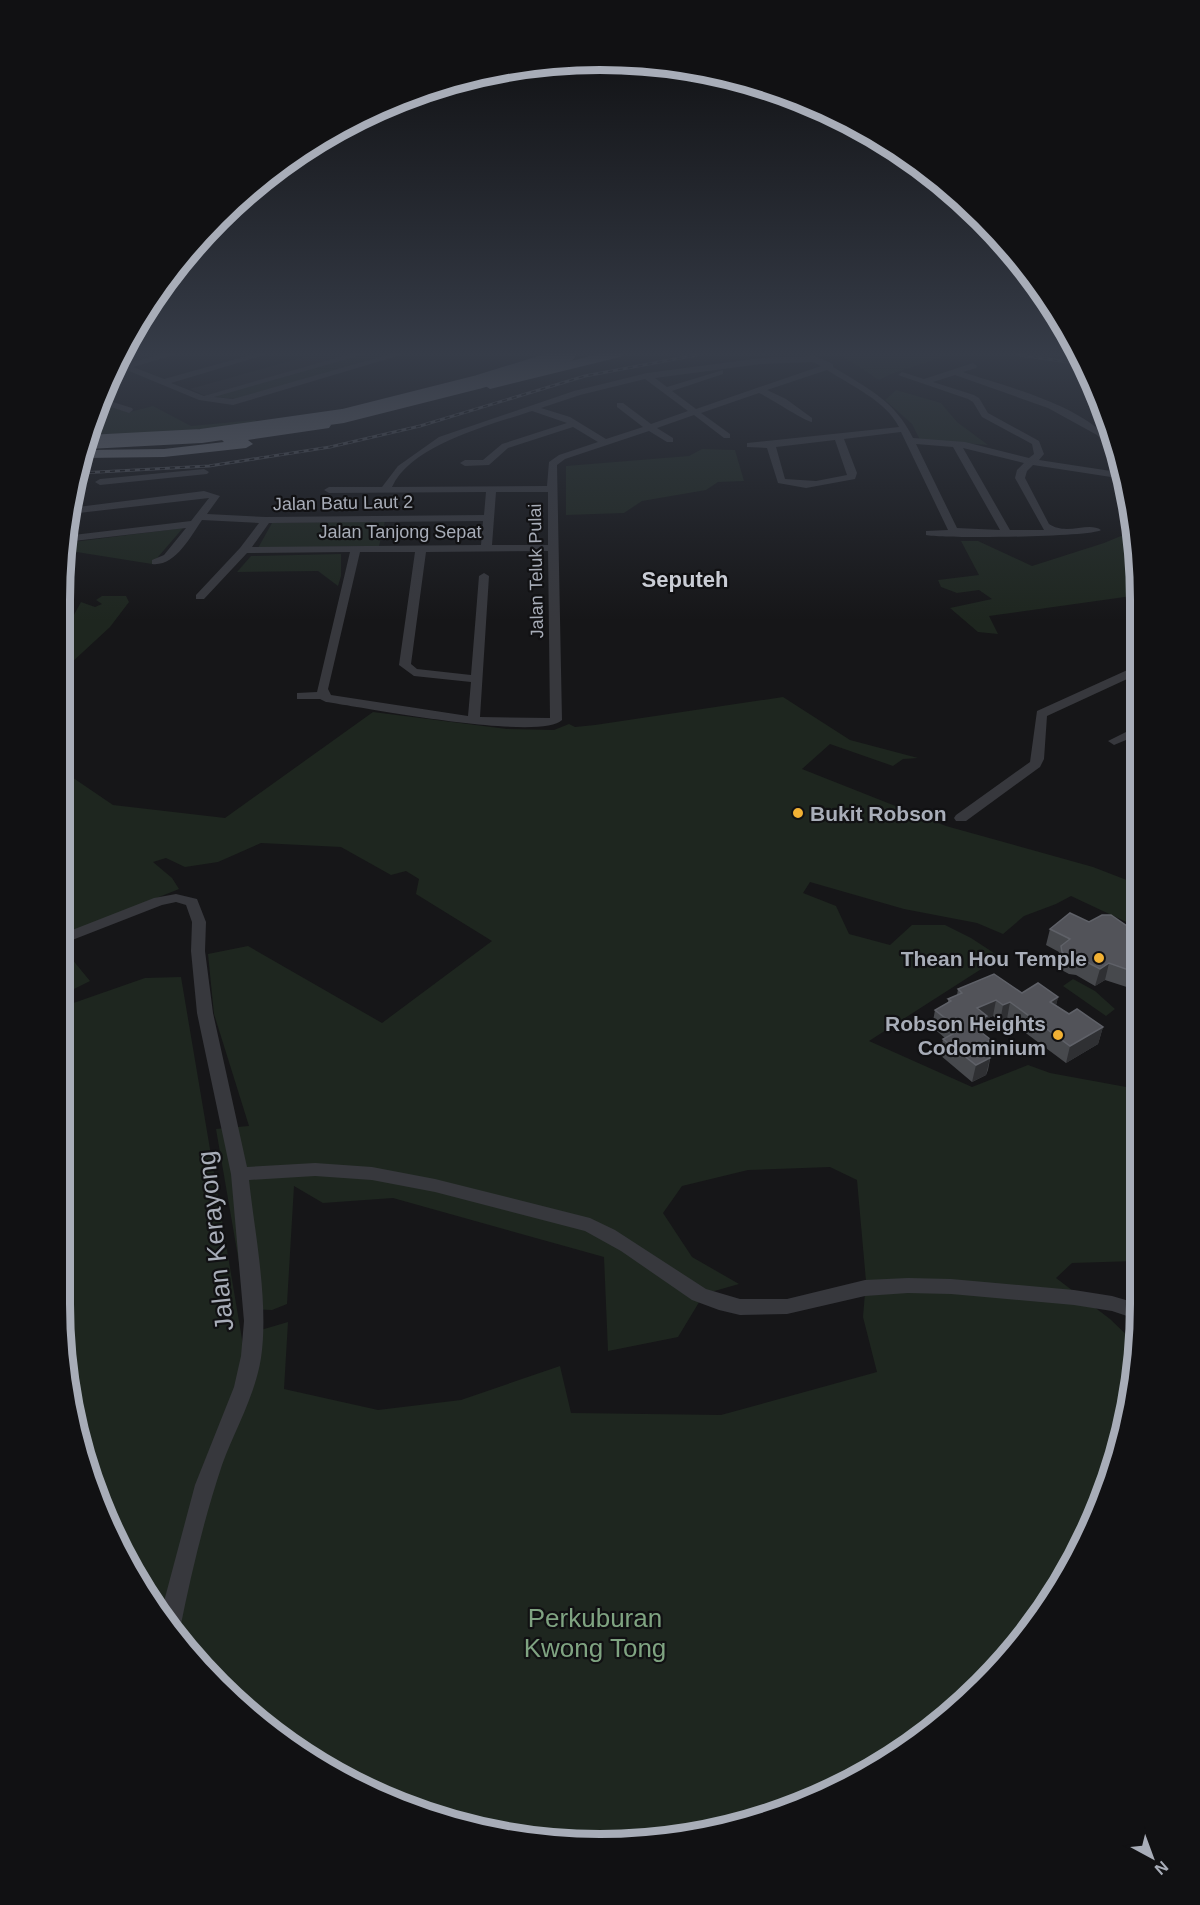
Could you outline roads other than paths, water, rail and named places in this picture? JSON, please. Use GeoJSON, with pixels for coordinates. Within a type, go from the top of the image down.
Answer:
{"type":"FeatureCollection","features":[{"type":"Feature","properties":{"kind":"highway"},"geometry":{"type":"LineString","coordinates":[[94,447],[164,443]]}},
{"type":"Feature","properties":{"kind":"highway"},"geometry":{"type":"LineString","coordinates":[[94,448],[125,451],[220,443]]}},
{"type":"Feature","properties":{"kind":"highway"},"geometry":{"type":"LineString","coordinates":[[92,454],[164,453],[252,443]]}},
{"type":"Feature","properties":{"kind":"street"},"geometry":{"type":"LineString","coordinates":[[386,490],[391,479],[422,451],[436,443]]}},
{"type":"Feature","properties":{"kind":"street"},"geometry":{"type":"LineString","coordinates":[[465,463],[488,463],[496,452],[514,443]]}},
{"type":"Feature","properties":{"kind":"street","name":"Jalan Teluk Pulai"},"geometry":{"type":"LineString","coordinates":[[474,721],[545,723],[556,720],[552,464],[555,460],[603,443]]}},
{"type":"Feature","properties":{"kind":"street"},"geometry":{"type":"LineString","coordinates":[[750,445],[791,443]]}},
{"type":"Feature","properties":{"kind":"street"},"geometry":{"type":"LineString","coordinates":[[771,445],[781,481],[791,485],[852,477],[841,443]]}},
{"type":"Feature","properties":{"kind":"street"},"geometry":{"type":"LineString","coordinates":[[913,443],[953,530],[957,533]]}},
{"type":"Feature","properties":{"kind":"street"},"geometry":{"type":"LineString","coordinates":[[940,443],[956,444],[1029,461],[1114,474]]}},
{"type":"Feature","properties":{"kind":"street"},"geometry":{"type":"LineString","coordinates":[[1036,443],[1039,454],[1029,461],[1020,473],[1021,483],[1045,526],[1052,531]]}},
{"type":"Feature","properties":{"kind":"street"},"geometry":{"type":"LineString","coordinates":[[956,444],[1007,534]]}},
{"type":"Feature","properties":{"kind":"street"},"geometry":{"type":"LineString","coordinates":[[100,482],[204,472]]}},
{"type":"Feature","properties":{"kind":"street"},"geometry":{"type":"LineString","coordinates":[[132,479],[133,502]]}},
{"type":"Feature","properties":{"kind":"street"},"geometry":{"type":"LineString","coordinates":[[486,549],[491,489]]}},
{"type":"Feature","properties":{"kind":"street"},"geometry":{"type":"LineString","coordinates":[[329,490],[552,489]]}},
{"type":"Feature","properties":{"kind":"street"},"geometry":{"type":"LineString","coordinates":[[79,510],[211,495],[214,499],[168,557],[156,562]]}},
{"type":"Feature","properties":{"kind":"street","name":"Jalan Batu Laut 2"},"geometry":{"type":"LineString","coordinates":[[74,538],[196,521],[489,518]]}},
{"type":"Feature","properties":{"kind":"street"},"geometry":{"type":"LineString","coordinates":[[200,597],[244,550],[266,520]]}},
{"type":"Feature","properties":{"kind":"street"},"geometry":{"type":"LineString","coordinates":[[930,533],[1007,534],[1052,531],[1069,533],[1096,530]]}},
{"type":"Feature","properties":{"kind":"street","name":"Jalan Tanjong Sepat"},"geometry":{"type":"LineString","coordinates":[[244,550],[555,548]]}},
{"type":"Feature","properties":{"kind":"street"},"geometry":{"type":"LineString","coordinates":[[329,698],[322,689],[356,549]]}},
{"type":"Feature","properties":{"kind":"street"},"geometry":{"type":"LineString","coordinates":[[421,549],[405,665],[414,672],[476,679]]}},
{"type":"Feature","properties":{"kind":"street"},"geometry":{"type":"LineString","coordinates":[[301,696],[329,698],[474,721],[484,576]]}},
{"type":"Feature","properties":{"kind":"street"},"geometry":{"type":"LineString","coordinates":[[196,584],[212,586]]}},
{"type":"Feature","properties":{"kind":"street"},"geometry":{"type":"LineString","coordinates":[[961,818],[1035,764],[1038,759],[1041,714],[1130,674]]}},
{"type":"Feature","properties":{"kind":"street"},"geometry":{"type":"LineString","coordinates":[[1114,741],[1130,734]]}},
{"type":"Feature","properties":{"kind":"street","name":"Jalan Kerayong"},"geometry":{"type":"LineString","coordinates":[[70,936],[168,899],[192,902],[199,922],[198,951],[205,1013],[240,1174],[254,1321],[253,1346],[247,1378],[212,1465],[202,1497],[171,1615]]}},
{"type":"Feature","properties":{"kind":"street"},"geometry":{"type":"LineString","coordinates":[[240,1174],[307,1169],[371,1175],[425,1184],[590,1226],[606,1232],[674,1281],[711,1301],[739,1307],[786,1307],[863,1288],[918,1285],[1083,1299],[1130,1310]]}},
{"type":"Feature","properties":{"kind":"railway"},"geometry":{"type":"LineString","coordinates":[[87,473],[209,466],[348,443]]}},
{"type":"Feature","properties":{"kind":"place","name":"Bukit Robson"},"geometry":{"type":"Point","coordinates":[798,813]}},
{"type":"Feature","properties":{"kind":"place","name":"Thean Hou Temple"},"geometry":{"type":"Point","coordinates":[1099,958]}},
{"type":"Feature","properties":{"kind":"place","name":"Robson Heights Codominium"},"geometry":{"type":"Point","coordinates":[1058,1035]}},
{"type":"Feature","properties":{"kind":"district","name":"Seputeh"},"geometry":{"type":"Point","coordinates":[685,579]}},
{"type":"Feature","properties":{"kind":"park label","name":"Perkuburan Kwong Tong"},"geometry":{"type":"Point","coordinates":[595,1633]}}]}
